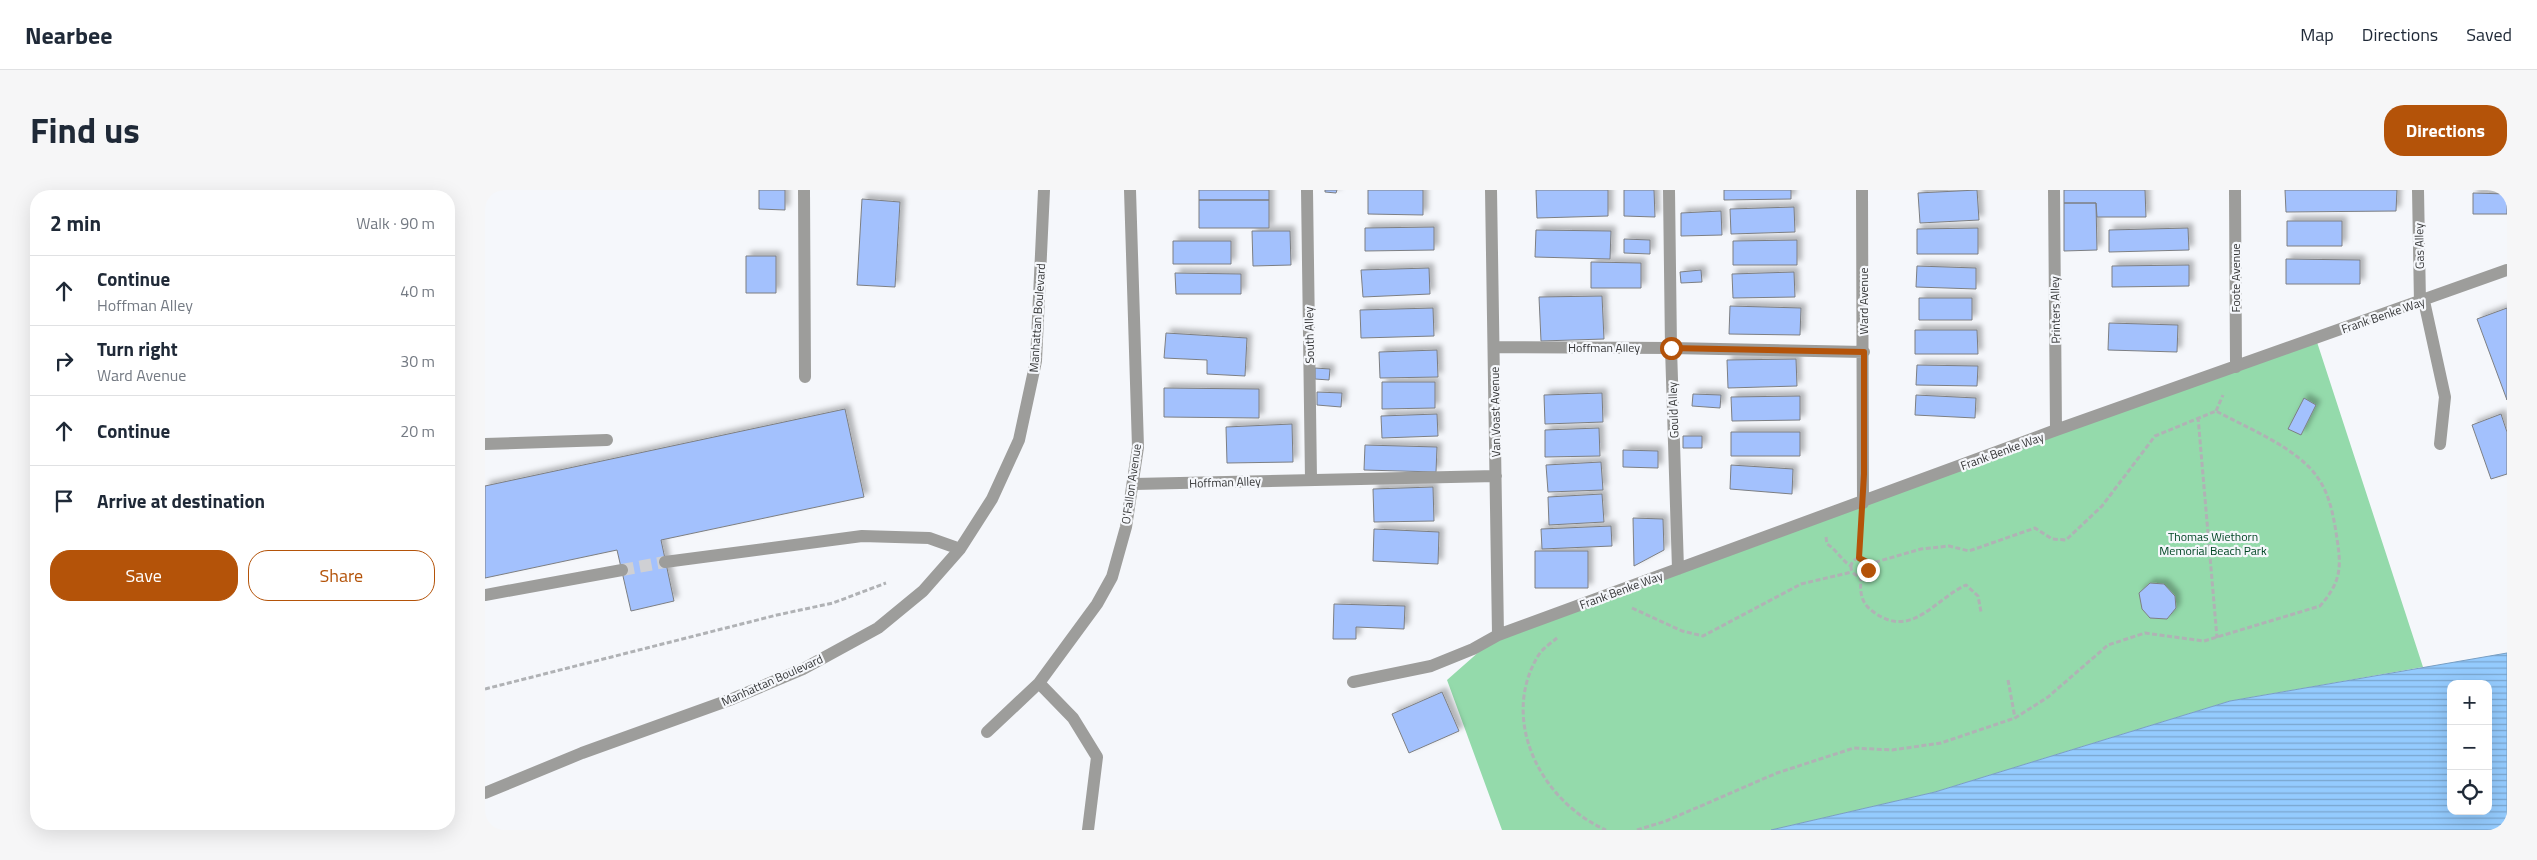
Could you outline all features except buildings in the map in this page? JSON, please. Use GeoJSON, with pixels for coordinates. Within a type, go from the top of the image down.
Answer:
{"type":"FeatureCollection","features":[{"type":"Feature","properties":{"kind":"street"},"geometry":{"type":"LineString","coordinates":[[804,190],[805,377]]}},
{"type":"Feature","properties":{"kind":"street","name":"Manhattan Boulevard"},"geometry":{"type":"LineString","coordinates":[[485,792],[582,753],[732,699],[803,669],[878,628],[923,591],[960,549],[992,499],[1019,440],[1036,361],[1044,190]]}},
{"type":"Feature","properties":{"kind":"street","name":"O’Fallon Avenue"},"geometry":{"type":"LineString","coordinates":[[987,732],[1039,683],[1097,604],[1112,577],[1126,527],[1134,484],[1138,447],[1130,190]]}},
{"type":"Feature","properties":{"kind":"street","name":"South Alley"},"geometry":{"type":"LineString","coordinates":[[1307,190],[1311,479]]}},
{"type":"Feature","properties":{"kind":"street","name":"Van Voast Avenue"},"geometry":{"type":"LineString","coordinates":[[1491,190],[1495,347],[1498,635]]}},
{"type":"Feature","properties":{"kind":"street","name":"Gould Alley"},"geometry":{"type":"LineString","coordinates":[[1669,190],[1671,348],[1678,570]]}},
{"type":"Feature","properties":{"kind":"street","name":"Ward Avenue"},"geometry":{"type":"LineString","coordinates":[[1863,190],[1863,503]]}},
{"type":"Feature","properties":{"kind":"street","name":"Printers Alley"},"geometry":{"type":"LineString","coordinates":[[2054,190],[2056,430]]}},
{"type":"Feature","properties":{"kind":"street","name":"Foote Avenue"},"geometry":{"type":"LineString","coordinates":[[2235,190],[2236,367]]}},
{"type":"Feature","properties":{"kind":"street","name":"Gas Alley"},"geometry":{"type":"LineString","coordinates":[[2418,190],[2422,302],[2445,398],[2440,444]]}},
{"type":"Feature","properties":{"kind":"street","name":"Frank Benke Way"},"geometry":{"type":"LineString","coordinates":[[1353,682],[1431,666],[1452,659],[1498,635],[1863,503],[2056,430],[2422,302],[2507,270]]}},
{"type":"Feature","properties":{"kind":"street","name":"Hoffman Alley"},"geometry":{"type":"LineString","coordinates":[[1495,347],[1864,352]]}},
{"type":"Feature","properties":{"kind":"street"},"geometry":{"type":"LineString","coordinates":[[485,444],[607,440]]}},
{"type":"Feature","properties":{"kind":"street","name":"Hoffman Alley"},"geometry":{"type":"LineString","coordinates":[[1134,484],[1496,476]]}},
{"type":"Feature","properties":{"kind":"street"},"geometry":{"type":"LineString","coordinates":[[665,562],[862,536],[929,538],[960,549]]}},
{"type":"Feature","properties":{"kind":"street"},"geometry":{"type":"LineString","coordinates":[[485,595],[622,570]]}},
{"type":"Feature","properties":{"kind":"street"},"geometry":{"type":"LineString","coordinates":[[1039,683],[1073,718],[1097,756],[1088,830]]}},
{"type":"Feature","properties":{"kind":"path"},"geometry":{"type":"LineString","coordinates":[[1637,830],[1666,821],[1777,774],[1854,748],[1891,750],[1941,743],[2015,718],[2048,697],[2108,645],[2145,633],[2204,641],[2321,606],[2334,591],[2340,573],[2339,550],[2333,511],[2318,478],[2303,462],[2286,450],[2216,411],[2155,436],[2102,506],[2066,540],[2052,539],[2035,528],[1969,551],[1949,546],[1921,549],[1869,564],[1859,558]]}},
{"type":"Feature","properties":{"kind":"path"},"geometry":{"type":"LineString","coordinates":[[2198,417],[2217,638]]}},
{"type":"Feature","properties":{"kind":"path"},"geometry":{"type":"LineString","coordinates":[[1859,558],[1863,503]]}},
{"type":"Feature","properties":{"kind":"path"},"geometry":{"type":"LineString","coordinates":[[1824,517],[1827,544],[1838,551],[1843,562],[1851,566]]}},
{"type":"Feature","properties":{"kind":"path"},"geometry":{"type":"LineString","coordinates":[[1852,572],[1851,566],[1854,560],[1859,558]]}},
{"type":"Feature","properties":{"kind":"path"},"geometry":{"type":"LineString","coordinates":[[1861,576],[1867,573],[1869,564]]}},
{"type":"Feature","properties":{"kind":"path"},"geometry":{"type":"LineString","coordinates":[[1606,596],[1682,631],[1703,636],[1801,584],[1852,572],[1861,576]]}},
{"type":"Feature","properties":{"kind":"path"},"geometry":{"type":"LineString","coordinates":[[1861,576],[1860,597],[1867,608],[1884,619],[1906,622],[1925,614],[1953,591],[1966,585],[1978,596],[1981,612]]}},
{"type":"Feature","properties":{"kind":"path"},"geometry":{"type":"LineString","coordinates":[[485,689],[777,614],[833,602],[886,583]]}},
{"type":"Feature","properties":{"kind":"path"},"geometry":{"type":"LineString","coordinates":[[1561,635],[1539,654],[1526,681],[1522,704],[1524,731],[1533,756],[1554,792],[1586,820],[1606,830]]}},
{"type":"Feature","properties":{"kind":"path"},"geometry":{"type":"LineString","coordinates":[[2008,680],[2015,718]]}},
{"type":"Feature","properties":{"kind":"green space","name":"Thomas Wiethorn Memorial Beach Park"},"geometry":{"type":"Polygon","coordinates":[[[2316,339],[2423,667],[2230,701],[1935,792],[1771,830],[1502,830],[1447,680],[1498,635],[2316,339]]]}},
{"type":"Feature","properties":{"kind":"water"},"geometry":{"type":"Polygon","coordinates":[[[2507,653],[2507,830],[1771,830],[1935,792],[2230,701],[2507,653]]]}},
{"type":"Feature","properties":{"kind":"tunnel"},"geometry":{"type":"LineString","coordinates":[[622,570],[665,562]]}},
{"type":"Feature","properties":{"kind":"route"},"geometry":{"type":"LineString","coordinates":[[1671,348],[1864,352],[1864,474],[1859,558],[1862,558],[1869,564],[1868,570]]}}]}
